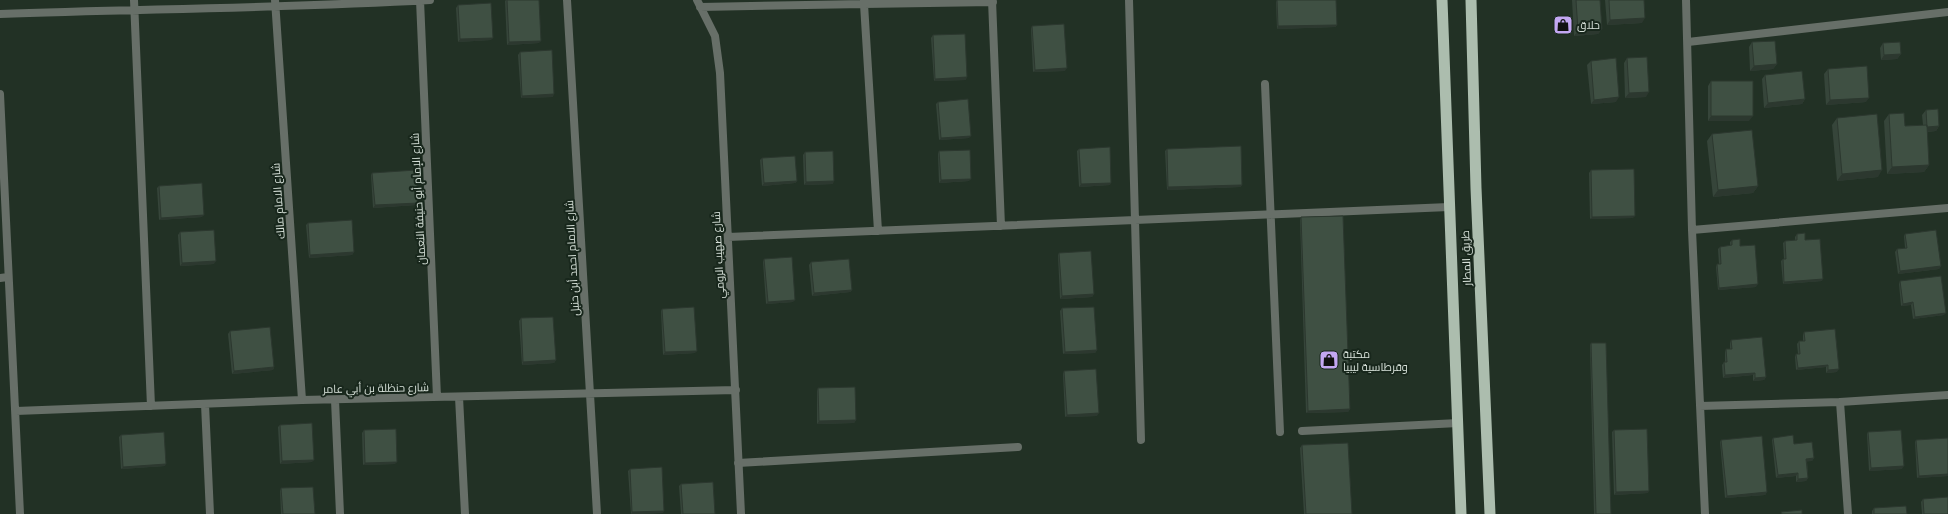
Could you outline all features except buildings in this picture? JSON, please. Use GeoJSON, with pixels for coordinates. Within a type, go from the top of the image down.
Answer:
{"type":"FeatureCollection","features":[{"type":"Feature","properties":{"kind":"highway","name":"طريق المطار"},"geometry":{"type":"LineString","coordinates":[[1442,0],[1461,514]]}},
{"type":"Feature","properties":{"kind":"highway","name":"طريق المطار"},"geometry":{"type":"LineString","coordinates":[[1471,0],[1476,196],[1490,514]]}},
{"type":"Feature","properties":{"kind":"street"},"geometry":{"type":"LineString","coordinates":[[134,0],[151,406]]}},
{"type":"Feature","properties":{"kind":"street","name":"شارع الإمام أبو حنيفة النعمان"},"geometry":{"type":"LineString","coordinates":[[420,0],[437,397]]}},
{"type":"Feature","properties":{"kind":"street"},"geometry":{"type":"LineString","coordinates":[[0,14],[430,0]]}},
{"type":"Feature","properties":{"kind":"street","name":"شارع الامام احمد أبن حنبل"},"geometry":{"type":"LineString","coordinates":[[567,0],[597,514]]}},
{"type":"Feature","properties":{"kind":"street"},"geometry":{"type":"LineString","coordinates":[[1129,0],[1141,440]]}},
{"type":"Feature","properties":{"kind":"street"},"geometry":{"type":"LineString","coordinates":[[1686,0],[1692,230],[1705,514]]}},
{"type":"Feature","properties":{"kind":"street"},"geometry":{"type":"LineString","coordinates":[[699,4],[993,1],[1001,226]]}},
{"type":"Feature","properties":{"kind":"street"},"geometry":{"type":"LineString","coordinates":[[864,2],[878,231]]}},
{"type":"Feature","properties":{"kind":"street","name":"شارع الامام مالك"},"geometry":{"type":"LineString","coordinates":[[276,4],[302,400]]}},
{"type":"Feature","properties":{"kind":"street","name":"شارع صهيب الرومي"},"geometry":{"type":"LineString","coordinates":[[699,4],[715,36],[720,73],[741,514]]}},
{"type":"Feature","properties":{"kind":"street"},"geometry":{"type":"LineString","coordinates":[[1688,42],[1948,12]]}},
{"type":"Feature","properties":{"kind":"street"},"geometry":{"type":"LineString","coordinates":[[1265,84],[1280,432]]}},
{"type":"Feature","properties":{"kind":"street"},"geometry":{"type":"LineString","coordinates":[[0,94],[4,277],[16,411],[20,514]]}},
{"type":"Feature","properties":{"kind":"street"},"geometry":{"type":"LineString","coordinates":[[728,237],[1450,207]]}},
{"type":"Feature","properties":{"kind":"street"},"geometry":{"type":"LineString","coordinates":[[1692,230],[1948,208]]}},
{"type":"Feature","properties":{"kind":"street","name":"شارع حنظلة بن أبي عامر"},"geometry":{"type":"LineString","coordinates":[[16,411],[302,400],[736,390]]}},
{"type":"Feature","properties":{"kind":"street"},"geometry":{"type":"LineString","coordinates":[[1700,406],[1840,402],[1948,395]]}},
{"type":"Feature","properties":{"kind":"street"},"geometry":{"type":"LineString","coordinates":[[459,397],[465,514]]}},
{"type":"Feature","properties":{"kind":"street"},"geometry":{"type":"LineString","coordinates":[[335,400],[340,514]]}},
{"type":"Feature","properties":{"kind":"street"},"geometry":{"type":"LineString","coordinates":[[1840,402],[1848,514]]}},
{"type":"Feature","properties":{"kind":"street"},"geometry":{"type":"LineString","coordinates":[[205,404],[210,514]]}},
{"type":"Feature","properties":{"kind":"street"},"geometry":{"type":"LineString","coordinates":[[1302,431],[1458,422]]}},
{"type":"Feature","properties":{"kind":"street"},"geometry":{"type":"LineString","coordinates":[[738,463],[1018,447]]}},
{"type":"Feature","properties":{"kind":"place","name":"حلاق"},"geometry":{"type":"Point","coordinates":[1563,25]}},
{"type":"Feature","properties":{"kind":"place","name":"مكتبة وقرطاسية ليبيا"},"geometry":{"type":"Point","coordinates":[1329,360]}}]}
